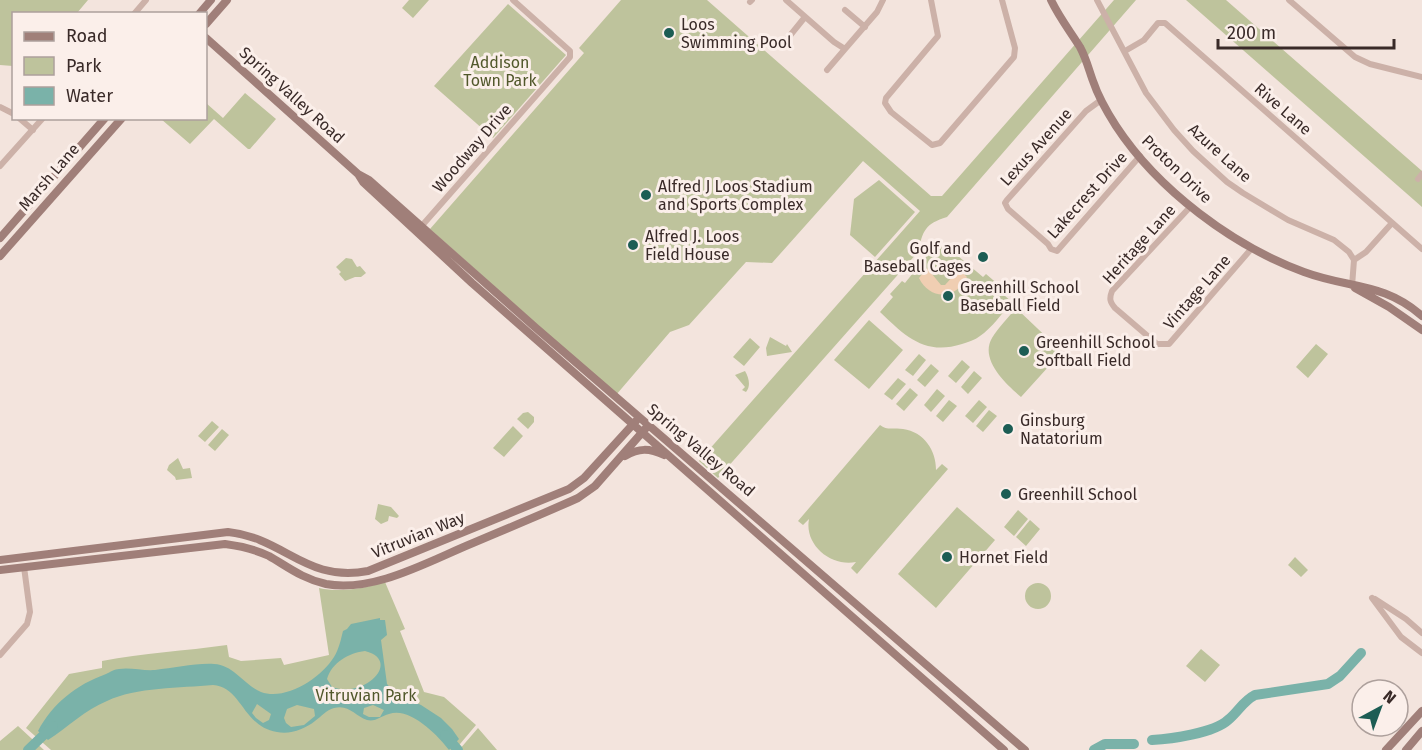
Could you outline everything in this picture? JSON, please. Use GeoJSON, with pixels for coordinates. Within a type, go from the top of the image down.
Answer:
{"type":"FeatureCollection","features":[{"type":"Feature","properties":{"kind":"main road"},"geometry":{"type":"LineString","coordinates":[[201,12],[211,0]]}},
{"type":"Feature","properties":{"kind":"main road"},"geometry":{"type":"LineString","coordinates":[[207,23],[227,0]]}},
{"type":"Feature","properties":{"kind":"main road","name":"Proton Drive"},"geometry":{"type":"LineString","coordinates":[[1052,0],[1058,15],[1080,47],[1101,100],[1116,126],[1158,176],[1191,206],[1212,223],[1276,261],[1335,283],[1377,289],[1398,298],[1422,316]]}},
{"type":"Feature","properties":{"kind":"main road","name":"Spring Valley Road"},"geometry":{"type":"LineString","coordinates":[[207,39],[358,174],[363,182],[636,421],[745,507],[1025,750]]}},
{"type":"Feature","properties":{"kind":"main road","name":"Marsh Lane"},"geometry":{"type":"LineString","coordinates":[[0,238],[103,120]]}},
{"type":"Feature","properties":{"kind":"main road","name":"Marsh Lane"},"geometry":{"type":"LineString","coordinates":[[0,256],[120,120]]}},
{"type":"Feature","properties":{"kind":"main road"},"geometry":{"type":"LineString","coordinates":[[94,132],[103,140]]}},
{"type":"Feature","properties":{"kind":"main road","name":"Proton Drive"},"geometry":{"type":"LineString","coordinates":[[1352,286],[1389,307],[1422,330]]}},
{"type":"Feature","properties":{"kind":"main road","name":"Vitruvian Way"},"geometry":{"type":"LineString","coordinates":[[0,560],[228,532],[267,542],[316,569],[340,573],[368,571],[569,489],[584,478],[636,421]]}},
{"type":"Feature","properties":{"kind":"main road","name":"Spring Valley Road"},"geometry":{"type":"LineString","coordinates":[[646,429],[673,459],[717,499],[1004,750]]}},
{"type":"Feature","properties":{"kind":"main road","name":"Vitruvian Way"},"geometry":{"type":"LineString","coordinates":[[0,570],[225,544],[250,548],[312,581],[347,585],[370,582],[406,570],[578,498],[595,486],[646,429]]}},
{"type":"Feature","properties":{"kind":"main road"},"geometry":{"type":"LineString","coordinates":[[620,459],[636,450],[643,449],[652,450],[673,459]]}},
{"type":"Feature","properties":{"kind":"main road"},"geometry":{"type":"LineString","coordinates":[[549,511],[550,504],[569,489]]}},
{"type":"Feature","properties":{"kind":"main road"},"geometry":{"type":"LineString","coordinates":[[717,499],[724,491]]}},
{"type":"Feature","properties":{"kind":"main road"},"geometry":{"type":"LineString","coordinates":[[479,526],[484,538]]}},
{"type":"Feature","properties":{"kind":"main road"},"geometry":{"type":"LineString","coordinates":[[23,556],[24,567]]}},
{"type":"Feature","properties":{"kind":"main road"},"geometry":{"type":"LineString","coordinates":[[368,571],[370,582]]}},
{"type":"Feature","properties":{"kind":"main road"},"geometry":{"type":"LineString","coordinates":[[1386,750],[1422,711]]}},
{"type":"Feature","properties":{"kind":"main road"},"geometry":{"type":"LineString","coordinates":[[1406,750],[1422,731]]}},
{"type":"Feature","properties":{"kind":"street"},"geometry":{"type":"LineString","coordinates":[[137,12],[146,0]]}},
{"type":"Feature","properties":{"kind":"street","name":"Woodway Drive"},"geometry":{"type":"LineString","coordinates":[[419,229],[570,55],[570,51],[513,0]]}},
{"type":"Feature","properties":{"kind":"street"},"geometry":{"type":"LineString","coordinates":[[826,70],[878,12],[883,0]]}},
{"type":"Feature","properties":{"kind":"street"},"geometry":{"type":"LineString","coordinates":[[931,0],[938,36],[886,98],[885,103],[886,107],[932,146],[940,143],[1014,57],[1015,48],[1002,0]]}},
{"type":"Feature","properties":{"kind":"street","name":"Azure Lane"},"geometry":{"type":"LineString","coordinates":[[1097,0],[1146,93],[1193,151],[1227,182],[1243,193],[1287,220],[1334,240],[1349,252],[1354,260]]}},
{"type":"Feature","properties":{"kind":"street"},"geometry":{"type":"LineString","coordinates":[[1288,0],[1355,57],[1370,64],[1422,77]]}},
{"type":"Feature","properties":{"kind":"street"},"geometry":{"type":"LineString","coordinates":[[788,1],[845,49]]}},
{"type":"Feature","properties":{"kind":"street"},"geometry":{"type":"LineString","coordinates":[[846,10],[865,27]]}},
{"type":"Feature","properties":{"kind":"street"},"geometry":{"type":"LineString","coordinates":[[788,38],[805,17]]}},
{"type":"Feature","properties":{"kind":"street","name":"Rive Lane"},"geometry":{"type":"LineString","coordinates":[[1125,51],[1144,40],[1158,23],[1165,23],[1422,249]]}},
{"type":"Feature","properties":{"kind":"street","name":"Lexus Avenue"},"geometry":{"type":"LineString","coordinates":[[1053,250],[1015,216],[1005,203],[1086,111],[1101,100]]}},
{"type":"Feature","properties":{"kind":"street"},"geometry":{"type":"LineString","coordinates":[[21,120],[33,130]]}},
{"type":"Feature","properties":{"kind":"street"},"geometry":{"type":"LineString","coordinates":[[0,166],[41,120]]}},
{"type":"Feature","properties":{"kind":"street","name":"Lakecrest Drive"},"geometry":{"type":"LineString","coordinates":[[1053,250],[1057,251],[1061,248],[1140,156]]}},
{"type":"Feature","properties":{"kind":"street","name":"Heritage Lane"},"geometry":{"type":"LineString","coordinates":[[1157,344],[1114,308],[1110,301],[1112,291],[1191,206]]}},
{"type":"Feature","properties":{"kind":"street"},"geometry":{"type":"LineString","coordinates":[[1352,286],[1354,260],[1366,252],[1392,223]]}},
{"type":"Feature","properties":{"kind":"street","name":"Vintage Lane"},"geometry":{"type":"LineString","coordinates":[[1157,344],[1169,344],[1252,248]]}},
{"type":"Feature","properties":{"kind":"street"},"geometry":{"type":"LineString","coordinates":[[0,655],[27,624],[29,618],[24,567]]}},
{"type":"Feature","properties":{"kind":"street"},"geometry":{"type":"LineString","coordinates":[[1422,633],[1406,619],[1372,598],[1401,636],[1422,653]]}},
{"type":"Feature","properties":{"kind":"green space"},"geometry":{"type":"Polygon","coordinates":[[[0,0],[88,0],[78,12],[12,12],[12,66],[0,65],[0,0]]]}},
{"type":"Feature","properties":{"kind":"green space"},"geometry":{"type":"Polygon","coordinates":[[[409,0],[429,0],[413,18],[402,8],[409,0]]]}},
{"type":"Feature","properties":{"kind":"green space","name":"Alfred J Loos Stadium and Sports Complex"},"geometry":{"type":"Polygon","coordinates":[[[621,0],[707,0],[931,196],[942,196],[1114,0],[1136,0],[947,217],[929,225],[918,252],[718,478],[699,461],[920,211],[863,161],[772,263],[746,262],[689,325],[670,332],[616,395],[430,229],[584,53],[579,48],[621,0]]]}},
{"type":"Feature","properties":{"kind":"green space"},"geometry":{"type":"Polygon","coordinates":[[[1186,0],[1226,0],[1422,171],[1422,207],[1186,0]]]}},
{"type":"Feature","properties":{"kind":"green space","name":"Addison Town Park"},"geometry":{"type":"Polygon","coordinates":[[[508,4],[566,55],[493,138],[434,86],[508,4]]]}},
{"type":"Feature","properties":{"kind":"green space"},"geometry":{"type":"Polygon","coordinates":[[[245,93],[276,119],[250,149],[214,119],[190,144],[162,120],[207,120],[207,104],[223,118],[245,93]]]}},
{"type":"Feature","properties":{"kind":"green space"},"geometry":{"type":"Polygon","coordinates":[[[879,180],[915,212],[875,257],[850,235],[854,199],[879,180]]]}},
{"type":"Feature","properties":{"kind":"green space","name":"Greenhill School Baseball Field"},"geometry":{"type":"Polygon","coordinates":[[[937,245],[951,247],[983,277],[986,274],[1000,286],[997,289],[1012,302],[984,333],[971,341],[949,347],[937,347],[917,342],[898,329],[880,312],[893,297],[890,294],[902,281],[905,283],[937,245]]]}},
{"type":"Feature","properties":{"kind":"green space"},"geometry":{"type":"Polygon","coordinates":[[[346,258],[352,259],[357,267],[360,266],[366,273],[361,277],[345,281],[336,267],[346,258]]]}},
{"type":"Feature","properties":{"kind":"green space","name":"Greenhill School Softball Field"},"geometry":{"type":"Polygon","coordinates":[[[1016,308],[1058,348],[1059,355],[1021,397],[996,371],[989,355],[992,338],[1016,308]]]}},
{"type":"Feature","properties":{"kind":"green space"},"geometry":{"type":"Polygon","coordinates":[[[869,320],[903,350],[869,389],[834,360],[869,320]]]}},
{"type":"Feature","properties":{"kind":"green space"},"geometry":{"type":"Polygon","coordinates":[[[770,337],[786,346],[787,344],[792,352],[767,356],[766,348],[770,337]]]}},
{"type":"Feature","properties":{"kind":"green space"},"geometry":{"type":"Polygon","coordinates":[[[750,338],[760,347],[744,366],[733,357],[750,338]]]}},
{"type":"Feature","properties":{"kind":"green space"},"geometry":{"type":"Polygon","coordinates":[[[1316,344],[1328,354],[1308,378],[1296,367],[1316,344]]]}},
{"type":"Feature","properties":{"kind":"green space"},"geometry":{"type":"Polygon","coordinates":[[[919,354],[926,360],[913,376],[905,370],[919,354]]]}},
{"type":"Feature","properties":{"kind":"green space"},"geometry":{"type":"Polygon","coordinates":[[[962,360],[970,367],[956,383],[948,376],[962,360]]]}},
{"type":"Feature","properties":{"kind":"green space"},"geometry":{"type":"Polygon","coordinates":[[[931,364],[939,371],[925,387],[917,380],[931,364]]]}},
{"type":"Feature","properties":{"kind":"green space"},"geometry":{"type":"Polygon","coordinates":[[[745,371],[749,382],[746,392],[742,390],[745,387],[735,375],[745,371]]]}},
{"type":"Feature","properties":{"kind":"green space"},"geometry":{"type":"Polygon","coordinates":[[[974,371],[982,378],[968,394],[961,387],[974,371]]]}},
{"type":"Feature","properties":{"kind":"green space"},"geometry":{"type":"Polygon","coordinates":[[[898,378],[906,384],[892,400],[884,394],[898,378]]]}},
{"type":"Feature","properties":{"kind":"green space"},"geometry":{"type":"Polygon","coordinates":[[[910,388],[918,395],[904,411],[896,404],[910,388]]]}},
{"type":"Feature","properties":{"kind":"green space"},"geometry":{"type":"Polygon","coordinates":[[[937,389],[945,396],[931,412],[924,405],[937,389]]]}},
{"type":"Feature","properties":{"kind":"green space"},"geometry":{"type":"Polygon","coordinates":[[[949,400],[957,406],[943,422],[936,416],[949,400]]]}},
{"type":"Feature","properties":{"kind":"green space"},"geometry":{"type":"Polygon","coordinates":[[[979,400],[987,407],[973,423],[965,416],[979,400]]]}},
{"type":"Feature","properties":{"kind":"green space"},"geometry":{"type":"Polygon","coordinates":[[[989,410],[997,416],[983,432],[976,426],[989,410]]]}},
{"type":"Feature","properties":{"kind":"green space"},"geometry":{"type":"Polygon","coordinates":[[[528,412],[534,417],[534,422],[528,429],[517,419],[523,413],[528,412]]]}},
{"type":"Feature","properties":{"kind":"green space"},"geometry":{"type":"Polygon","coordinates":[[[212,421],[219,427],[205,442],[198,436],[212,421]]]}},
{"type":"Feature","properties":{"kind":"green space"},"geometry":{"type":"Polygon","coordinates":[[[880,425],[917,434],[931,449],[936,470],[942,464],[948,469],[857,574],[851,568],[856,562],[837,561],[821,552],[811,537],[809,519],[803,525],[798,521],[880,425]]]}},
{"type":"Feature","properties":{"kind":"green space"},"geometry":{"type":"Polygon","coordinates":[[[513,426],[523,436],[504,457],[493,448],[513,426]]]}},
{"type":"Feature","properties":{"kind":"green space"},"geometry":{"type":"Polygon","coordinates":[[[222,429],[229,435],[215,451],[208,445],[222,429]]]}},
{"type":"Feature","properties":{"kind":"green space"},"geometry":{"type":"Polygon","coordinates":[[[178,458],[183,469],[190,468],[192,478],[176,480],[167,470],[169,465],[178,458]]]}},
{"type":"Feature","properties":{"kind":"green space"},"geometry":{"type":"Polygon","coordinates":[[[378,504],[391,507],[399,516],[397,518],[389,516],[388,521],[381,524],[375,519],[378,504]]]}},
{"type":"Feature","properties":{"kind":"green space","name":"Hornet Field"},"geometry":{"type":"Polygon","coordinates":[[[957,507],[995,540],[936,608],[898,574],[957,507]]]}},
{"type":"Feature","properties":{"kind":"green space"},"geometry":{"type":"Polygon","coordinates":[[[1018,510],[1028,519],[1014,536],[1004,527],[1018,510]]]}},
{"type":"Feature","properties":{"kind":"green space"},"geometry":{"type":"Polygon","coordinates":[[[1030,520],[1040,529],[1026,546],[1016,537],[1030,520]]]}},
{"type":"Feature","properties":{"kind":"green space"},"geometry":{"type":"Polygon","coordinates":[[[1295,557],[1308,570],[1301,577],[1288,565],[1295,557]]]}},
{"type":"Feature","properties":{"kind":"green space","name":"Vitruvian Park"},"geometry":{"type":"Polygon","coordinates":[[[385,582],[405,629],[400,631],[424,692],[444,697],[476,725],[455,750],[51,750],[26,728],[69,674],[102,668],[102,661],[227,645],[229,657],[241,661],[281,658],[284,665],[329,655],[319,588],[352,589],[385,582]]]}},
{"type":"Feature","properties":{"kind":"green space"},"geometry":{"type":"Polygon","coordinates":[[[1038,583],[1047,587],[1051,596],[1047,605],[1038,609],[1029,605],[1025,596],[1029,587],[1038,583]]]}},
{"type":"Feature","properties":{"kind":"green space"},"geometry":{"type":"Polygon","coordinates":[[[1201,649],[1220,665],[1205,682],[1186,666],[1201,649]]]}},
{"type":"Feature","properties":{"kind":"green space"},"geometry":{"type":"Polygon","coordinates":[[[18,726],[44,750],[0,750],[0,741],[18,726]]]}},
{"type":"Feature","properties":{"kind":"green space"},"geometry":{"type":"Polygon","coordinates":[[[478,728],[497,750],[459,750],[478,728]]]}},
{"type":"Feature","properties":{"kind":"sand"},"geometry":{"type":"Polygon","coordinates":[[[957,267],[967,277],[957,290],[950,293],[936,294],[930,291],[919,278],[927,268],[941,285],[945,285],[955,274],[957,267]]]}},
{"type":"Feature","properties":{"kind":"water"},"geometry":{"type":"Polygon","coordinates":[[[380,618],[380,620],[385,620],[387,635],[381,640],[387,684],[395,693],[421,705],[441,718],[452,729],[459,739],[449,750],[422,723],[405,714],[397,713],[376,720],[367,720],[348,709],[339,707],[326,712],[302,729],[287,733],[266,729],[249,715],[230,692],[223,687],[213,685],[159,689],[119,696],[84,714],[48,740],[38,731],[66,696],[95,678],[117,669],[155,670],[214,664],[233,671],[261,692],[271,694],[292,690],[321,673],[334,657],[343,631],[351,624],[380,618]],[[365,651],[342,659],[329,673],[327,679],[332,687],[357,688],[375,677],[380,670],[380,662],[376,656],[365,651]],[[257,704],[252,713],[263,723],[269,720],[271,714],[257,704]],[[297,705],[287,709],[284,718],[291,727],[304,725],[315,716],[314,709],[297,705]],[[373,705],[364,708],[363,714],[369,717],[380,717],[384,710],[373,705]]]}},
{"type":"Feature","properties":{"kind":"waterway"},"geometry":{"type":"LineString","coordinates":[[1152,740],[1181,737],[1221,725],[1255,695],[1328,684],[1340,676],[1361,653]]}},
{"type":"Feature","properties":{"kind":"waterway"},"geometry":{"type":"LineString","coordinates":[[28,750],[53,726]]}},
{"type":"Feature","properties":{"kind":"waterway"},"geometry":{"type":"LineString","coordinates":[[445,735],[458,750]]}},
{"type":"Feature","properties":{"kind":"waterway"},"geometry":{"type":"LineString","coordinates":[[1094,750],[1105,744],[1134,744]]}},
{"type":"Feature","properties":{"kind":"place","name":"Loos Swimming Pool"},"geometry":{"type":"Point","coordinates":[669,33]}},
{"type":"Feature","properties":{"kind":"place","name":"Alfred J Loos Stadium and Sports Complex"},"geometry":{"type":"Point","coordinates":[646,195]}},
{"type":"Feature","properties":{"kind":"place","name":"Alfred J. Loos Field House"},"geometry":{"type":"Point","coordinates":[633,245]}},
{"type":"Feature","properties":{"kind":"place","name":"Golf and Baseball Cages"},"geometry":{"type":"Point","coordinates":[983,257]}},
{"type":"Feature","properties":{"kind":"place","name":"Greenhill School Baseball Field"},"geometry":{"type":"Point","coordinates":[948,296]}},
{"type":"Feature","properties":{"kind":"place","name":"Greenhill School Softball Field"},"geometry":{"type":"Point","coordinates":[1024,351]}},
{"type":"Feature","properties":{"kind":"place","name":"Ginsburg Natatorium"},"geometry":{"type":"Point","coordinates":[1008,429]}},
{"type":"Feature","properties":{"kind":"place","name":"Greenhill School"},"geometry":{"type":"Point","coordinates":[1006,494]}},
{"type":"Feature","properties":{"kind":"place","name":"Hornet Field"},"geometry":{"type":"Point","coordinates":[947,557]}}]}
